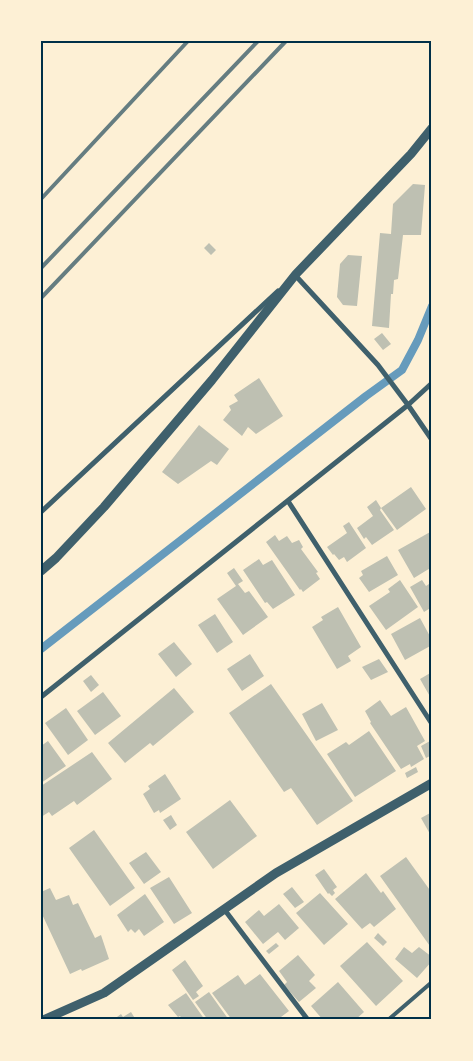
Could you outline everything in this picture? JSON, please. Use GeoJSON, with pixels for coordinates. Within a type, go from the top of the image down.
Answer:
{"type":"FeatureCollection","features":[{"type":"Feature","properties":{"kind":"street"},"geometry":{"type":"LineString","coordinates":[[41,512],[296,274],[411,154],[432,128]]}},
{"type":"Feature","properties":{"kind":"street"},"geometry":{"type":"LineString","coordinates":[[296,274],[381,370],[431,437]]}},
{"type":"Feature","properties":{"kind":"street"},"geometry":{"type":"LineString","coordinates":[[41,571],[56,558],[104,507],[212,380],[296,274]]}},
{"type":"Feature","properties":{"kind":"street"},"geometry":{"type":"LineString","coordinates":[[41,697],[408,405],[432,383]]}},
{"type":"Feature","properties":{"kind":"street"},"geometry":{"type":"LineString","coordinates":[[288,501],[432,724]]}},
{"type":"Feature","properties":{"kind":"street"},"geometry":{"type":"LineString","coordinates":[[43,1020],[104,992],[276,873],[432,783]]}},
{"type":"Feature","properties":{"kind":"street"},"geometry":{"type":"LineString","coordinates":[[224,908],[308,1020]]}},
{"type":"Feature","properties":{"kind":"lane"},"geometry":{"type":"LineString","coordinates":[[388,1020],[432,982]]}},
{"type":"Feature","properties":{"kind":"building"},"geometry":{"type":"Polygon","coordinates":[[[413,184],[425,185],[421,235],[403,235],[398,279],[394,280],[393,294],[391,294],[389,328],[372,326],[380,233],[391,234],[393,204],[413,184]]]}},
{"type":"Feature","properties":{"kind":"building"},"geometry":{"type":"Polygon","coordinates":[[[209,243],[216,250],[211,255],[204,248],[209,243]]]}},
{"type":"Feature","properties":{"kind":"building"},"geometry":{"type":"Polygon","coordinates":[[[348,255],[362,256],[357,306],[343,305],[337,297],[340,264],[348,255]]]}},
{"type":"Feature","properties":{"kind":"building"},"geometry":{"type":"Polygon","coordinates":[[[382,333],[391,344],[383,350],[374,339],[382,333]]]}},
{"type":"Feature","properties":{"kind":"building"},"geometry":{"type":"Polygon","coordinates":[[[259,378],[283,416],[256,434],[248,427],[242,436],[223,420],[231,410],[229,406],[238,401],[234,395],[259,378]]]}},
{"type":"Feature","properties":{"kind":"building"},"geometry":{"type":"Polygon","coordinates":[[[199,425],[229,449],[217,465],[211,461],[178,484],[162,472],[199,425]]]}},
{"type":"Feature","properties":{"kind":"building"},"geometry":{"type":"Polygon","coordinates":[[[411,487],[426,509],[397,530],[381,508],[411,487]]]}},
{"type":"Feature","properties":{"kind":"building"},"geometry":{"type":"Polygon","coordinates":[[[376,500],[381,508],[380,510],[394,530],[372,545],[366,537],[364,539],[357,528],[373,516],[367,507],[376,500]]]}},
{"type":"Feature","properties":{"kind":"building"},"geometry":{"type":"Polygon","coordinates":[[[349,522],[366,548],[347,562],[344,557],[339,560],[327,547],[347,533],[343,526],[349,522]]]}},
{"type":"Feature","properties":{"kind":"building"},"geometry":{"type":"Polygon","coordinates":[[[432,531],[432,567],[414,578],[398,550],[432,531]]]}},
{"type":"Feature","properties":{"kind":"building"},"geometry":{"type":"Polygon","coordinates":[[[275,535],[279,541],[287,536],[292,543],[299,540],[303,547],[301,549],[318,572],[316,573],[320,579],[303,592],[266,542],[275,535]]]}},
{"type":"Feature","properties":{"kind":"building"},"geometry":{"type":"Polygon","coordinates":[[[387,556],[398,575],[369,592],[359,578],[363,575],[361,571],[387,556]]]}},
{"type":"Feature","properties":{"kind":"building"},"geometry":{"type":"Polygon","coordinates":[[[259,559],[263,565],[272,560],[295,595],[273,609],[267,602],[265,603],[243,570],[259,559]]]}},
{"type":"Feature","properties":{"kind":"building"},"geometry":{"type":"Polygon","coordinates":[[[234,568],[243,581],[238,584],[245,593],[249,591],[268,617],[243,635],[217,599],[236,586],[227,573],[234,568]]]}},
{"type":"Feature","properties":{"kind":"building"},"geometry":{"type":"Polygon","coordinates":[[[400,580],[418,607],[386,630],[369,606],[390,592],[388,589],[400,580]]]}},
{"type":"Feature","properties":{"kind":"building"},"geometry":{"type":"Polygon","coordinates":[[[422,580],[426,586],[432,582],[432,607],[424,612],[410,587],[422,580]]]}},
{"type":"Feature","properties":{"kind":"building"},"geometry":{"type":"Polygon","coordinates":[[[338,607],[361,647],[348,656],[351,661],[337,669],[312,627],[323,620],[321,617],[338,607]]]}},
{"type":"Feature","properties":{"kind":"building"},"geometry":{"type":"Polygon","coordinates":[[[215,614],[233,642],[217,653],[198,625],[215,614]]]}},
{"type":"Feature","properties":{"kind":"building"},"geometry":{"type":"Polygon","coordinates":[[[420,618],[432,640],[432,645],[405,660],[391,634],[420,618]]]}},
{"type":"Feature","properties":{"kind":"building"},"geometry":{"type":"Polygon","coordinates":[[[174,642],[192,664],[176,677],[158,654],[174,642]]]}},
{"type":"Feature","properties":{"kind":"building"},"geometry":{"type":"Polygon","coordinates":[[[250,654],[264,676],[242,691],[227,669],[250,654]]]}},
{"type":"Feature","properties":{"kind":"building"},"geometry":{"type":"Polygon","coordinates":[[[379,659],[388,672],[371,680],[362,667],[379,659]]]}},
{"type":"Feature","properties":{"kind":"building"},"geometry":{"type":"Polygon","coordinates":[[[432,672],[432,700],[420,679],[432,672]]]}},
{"type":"Feature","properties":{"kind":"building"},"geometry":{"type":"Polygon","coordinates":[[[91,675],[99,685],[91,692],[83,681],[91,675]]]}},
{"type":"Feature","properties":{"kind":"building"},"geometry":{"type":"Polygon","coordinates":[[[271,684],[353,801],[317,825],[291,788],[284,792],[229,713],[271,684]]]}},
{"type":"Feature","properties":{"kind":"building"},"geometry":{"type":"Polygon","coordinates":[[[174,688],[194,712],[153,746],[150,743],[125,763],[108,743],[174,688]]]}},
{"type":"Feature","properties":{"kind":"building"},"geometry":{"type":"Polygon","coordinates":[[[103,692],[121,716],[95,735],[77,711],[103,692]]]}},
{"type":"Feature","properties":{"kind":"building"},"geometry":{"type":"Polygon","coordinates":[[[380,700],[391,716],[406,707],[425,741],[417,746],[424,759],[411,767],[410,764],[401,769],[370,723],[365,711],[380,700]]]}},
{"type":"Feature","properties":{"kind":"building"},"geometry":{"type":"Polygon","coordinates":[[[322,703],[338,730],[316,741],[302,714],[322,703]]]}},
{"type":"Feature","properties":{"kind":"building"},"geometry":{"type":"Polygon","coordinates":[[[66,708],[88,740],[68,755],[45,723],[66,708]]]}},
{"type":"Feature","properties":{"kind":"building"},"geometry":{"type":"Polygon","coordinates":[[[369,731],[396,771],[355,797],[327,754],[346,742],[349,745],[369,731]]]}},
{"type":"Feature","properties":{"kind":"building"},"geometry":{"type":"Polygon","coordinates":[[[48,741],[66,766],[41,783],[41,746],[48,741]]]}},
{"type":"Feature","properties":{"kind":"building"},"geometry":{"type":"Polygon","coordinates":[[[430,741],[432,755],[426,758],[421,746],[430,741]]]}},
{"type":"Feature","properties":{"kind":"building"},"geometry":{"type":"Polygon","coordinates":[[[92,752],[112,779],[77,805],[74,801],[52,816],[49,812],[41,817],[41,786],[92,752]]]}},
{"type":"Feature","properties":{"kind":"building"},"geometry":{"type":"Polygon","coordinates":[[[416,767],[418,772],[407,778],[405,773],[416,767]]]}},
{"type":"Feature","properties":{"kind":"building"},"geometry":{"type":"Polygon","coordinates":[[[165,774],[181,799],[160,813],[159,810],[154,813],[143,794],[150,789],[148,786],[165,774]]]}},
{"type":"Feature","properties":{"kind":"building"},"geometry":{"type":"Polygon","coordinates":[[[230,800],[257,836],[213,869],[186,832],[230,800]]]}},
{"type":"Feature","properties":{"kind":"building"},"geometry":{"type":"Polygon","coordinates":[[[432,812],[432,834],[430,834],[421,818],[432,812]]]}},
{"type":"Feature","properties":{"kind":"building"},"geometry":{"type":"Polygon","coordinates":[[[171,815],[177,825],[170,830],[163,820],[171,815]]]}},
{"type":"Feature","properties":{"kind":"building"},"geometry":{"type":"Polygon","coordinates":[[[94,830],[135,888],[110,906],[69,848],[94,830]]]}},
{"type":"Feature","properties":{"kind":"building"},"geometry":{"type":"Polygon","coordinates":[[[146,852],[161,872],[144,884],[129,863],[146,852]]]}},
{"type":"Feature","properties":{"kind":"building"},"geometry":{"type":"Polygon","coordinates":[[[406,857],[432,893],[432,949],[380,876],[406,857]]]}},
{"type":"Feature","properties":{"kind":"building"},"geometry":{"type":"Polygon","coordinates":[[[324,869],[337,887],[333,890],[335,893],[332,896],[328,894],[315,875],[324,869]]]}},
{"type":"Feature","properties":{"kind":"building"},"geometry":{"type":"Polygon","coordinates":[[[366,873],[381,893],[383,891],[396,909],[374,927],[370,923],[362,929],[335,899],[366,873]]]}},
{"type":"Feature","properties":{"kind":"building"},"geometry":{"type":"Polygon","coordinates":[[[169,877],[192,913],[174,924],[150,888],[169,877]]]}},
{"type":"Feature","properties":{"kind":"building"},"geometry":{"type":"Polygon","coordinates":[[[292,887],[304,902],[295,908],[283,894],[292,887]]]}},
{"type":"Feature","properties":{"kind":"building"},"geometry":{"type":"Polygon","coordinates":[[[50,888],[56,900],[69,895],[73,905],[78,903],[95,938],[101,935],[109,959],[82,971],[81,969],[70,974],[41,912],[41,892],[50,888]]]}},
{"type":"Feature","properties":{"kind":"building"},"geometry":{"type":"Polygon","coordinates":[[[320,893],[348,924],[324,945],[296,913],[320,893]]]}},
{"type":"Feature","properties":{"kind":"building"},"geometry":{"type":"Polygon","coordinates":[[[145,894],[164,922],[144,936],[139,929],[135,933],[131,929],[128,932],[117,915],[145,894]]]}},
{"type":"Feature","properties":{"kind":"building"},"geometry":{"type":"Polygon","coordinates":[[[279,904],[299,928],[285,940],[278,932],[263,944],[245,922],[259,910],[264,916],[279,904]]]}},
{"type":"Feature","properties":{"kind":"building"},"geometry":{"type":"Polygon","coordinates":[[[378,933],[387,942],[383,946],[374,938],[378,933]]]}},
{"type":"Feature","properties":{"kind":"building"},"geometry":{"type":"Polygon","coordinates":[[[367,942],[403,981],[376,1006],[340,966],[367,942]]]}},
{"type":"Feature","properties":{"kind":"building"},"geometry":{"type":"Polygon","coordinates":[[[276,943],[279,946],[269,954],[266,951],[276,943]]]}},
{"type":"Feature","properties":{"kind":"building"},"geometry":{"type":"Polygon","coordinates":[[[404,947],[412,953],[419,947],[432,957],[432,961],[417,978],[395,959],[404,947]]]}},
{"type":"Feature","properties":{"kind":"building"},"geometry":{"type":"Polygon","coordinates":[[[298,955],[315,975],[309,981],[316,988],[299,1002],[284,985],[287,982],[279,971],[298,955]]]}},
{"type":"Feature","properties":{"kind":"building"},"geometry":{"type":"Polygon","coordinates":[[[185,960],[203,986],[196,992],[199,996],[193,1000],[172,970],[185,960]]]}},
{"type":"Feature","properties":{"kind":"building"},"geometry":{"type":"Polygon","coordinates":[[[260,974],[289,1011],[277,1020],[232,1020],[212,993],[238,975],[245,985],[260,974]]]}},
{"type":"Feature","properties":{"kind":"building"},"geometry":{"type":"Polygon","coordinates":[[[338,982],[364,1012],[355,1020],[323,1020],[311,1006],[338,982]]]}},
{"type":"Feature","properties":{"kind":"building"},"geometry":{"type":"Polygon","coordinates":[[[209,992],[229,1020],[208,1020],[195,1002],[209,992]]]}},
{"type":"Feature","properties":{"kind":"building"},"geometry":{"type":"Polygon","coordinates":[[[186,993],[205,1020],[183,1020],[168,1005],[186,993]]]}},
{"type":"Feature","properties":{"kind":"building"},"geometry":{"type":"Polygon","coordinates":[[[131,1012],[136,1020],[113,1020],[121,1014],[123,1017],[131,1012]]]}},
{"type":"Feature","properties":{"kind":"waterway"},"geometry":{"type":"LineString","coordinates":[[41,649],[402,370],[418,340],[432,306]]}},
{"type":"Feature","properties":{"kind":"railway"},"geometry":{"type":"LineString","coordinates":[[41,199],[188,41]]}},
{"type":"Feature","properties":{"kind":"railway"},"geometry":{"type":"LineString","coordinates":[[41,268],[258,41]]}},
{"type":"Feature","properties":{"kind":"railway"},"geometry":{"type":"LineString","coordinates":[[41,298],[286,41]]}}]}
